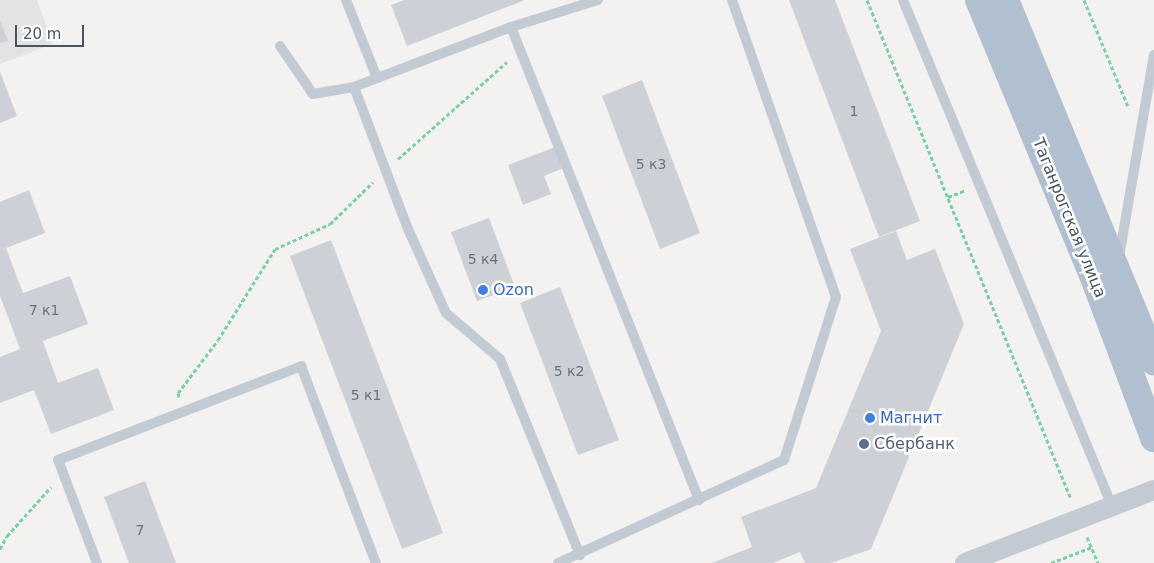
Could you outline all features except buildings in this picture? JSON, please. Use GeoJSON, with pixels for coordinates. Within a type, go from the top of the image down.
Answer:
{"type":"FeatureCollection","features":[{"type":"Feature","properties":{"kind":"main road","name":"Таганрогская улица"},"geometry":{"type":"LineString","coordinates":[[979,0],[1095,280],[1154,438]]}},
{"type":"Feature","properties":{"kind":"main road","name":"Таганрогская улица"},"geometry":{"type":"LineString","coordinates":[[1005,0],[1154,361]]}},
{"type":"Feature","properties":{"kind":"street"},"geometry":{"type":"LineString","coordinates":[[965,563],[1154,490]]}},
{"type":"Feature","properties":{"kind":"lane"},"geometry":{"type":"LineString","coordinates":[[346,0],[377,78]]}},
{"type":"Feature","properties":{"kind":"lane"},"geometry":{"type":"LineString","coordinates":[[280,46],[313,94],[354,87],[511,27],[598,0]]}},
{"type":"Feature","properties":{"kind":"lane"},"geometry":{"type":"LineString","coordinates":[[558,563],[580,555],[784,460],[836,297],[732,0]]}},
{"type":"Feature","properties":{"kind":"lane"},"geometry":{"type":"LineString","coordinates":[[903,0],[1112,506]]}},
{"type":"Feature","properties":{"kind":"lane"},"geometry":{"type":"LineString","coordinates":[[511,27],[699,500]]}},
{"type":"Feature","properties":{"kind":"lane"},"geometry":{"type":"LineString","coordinates":[[1117,271],[1139,131],[1154,55]]}},
{"type":"Feature","properties":{"kind":"lane"},"geometry":{"type":"LineString","coordinates":[[354,87],[386,170],[446,313],[500,359],[580,555]]}},
{"type":"Feature","properties":{"kind":"lane"},"geometry":{"type":"LineString","coordinates":[[97,563],[58,460],[301,366],[376,563]]}},
{"type":"Feature","properties":{"kind":"path"},"geometry":{"type":"LineString","coordinates":[[867,0],[1098,563]]}},
{"type":"Feature","properties":{"kind":"path"},"geometry":{"type":"LineString","coordinates":[[1084,0],[1139,131]]}},
{"type":"Feature","properties":{"kind":"path"},"geometry":{"type":"LineString","coordinates":[[182,412],[178,393],[218,340],[275,248],[330,224],[386,170],[520,50]]}},
{"type":"Feature","properties":{"kind":"path"},"geometry":{"type":"LineString","coordinates":[[0,549],[7,536],[63,474]]}},
{"type":"Feature","properties":{"kind":"path"},"geometry":{"type":"LineString","coordinates":[[1051,563],[1092,547]]}},
{"type":"Feature","properties":{"kind":"shaded area"},"geometry":{"type":"Polygon","coordinates":[[[0,0],[37,0],[53,44],[0,64],[0,0]]]}},
{"type":"Feature","properties":{"kind":"place","name":"Ozon"},"geometry":{"type":"Point","coordinates":[483,290]}},
{"type":"Feature","properties":{"kind":"place","name":"Магнит"},"geometry":{"type":"Point","coordinates":[870,418]}},
{"type":"Feature","properties":{"kind":"place","name":"Сбербанк"},"geometry":{"type":"Point","coordinates":[864,444]}}]}
